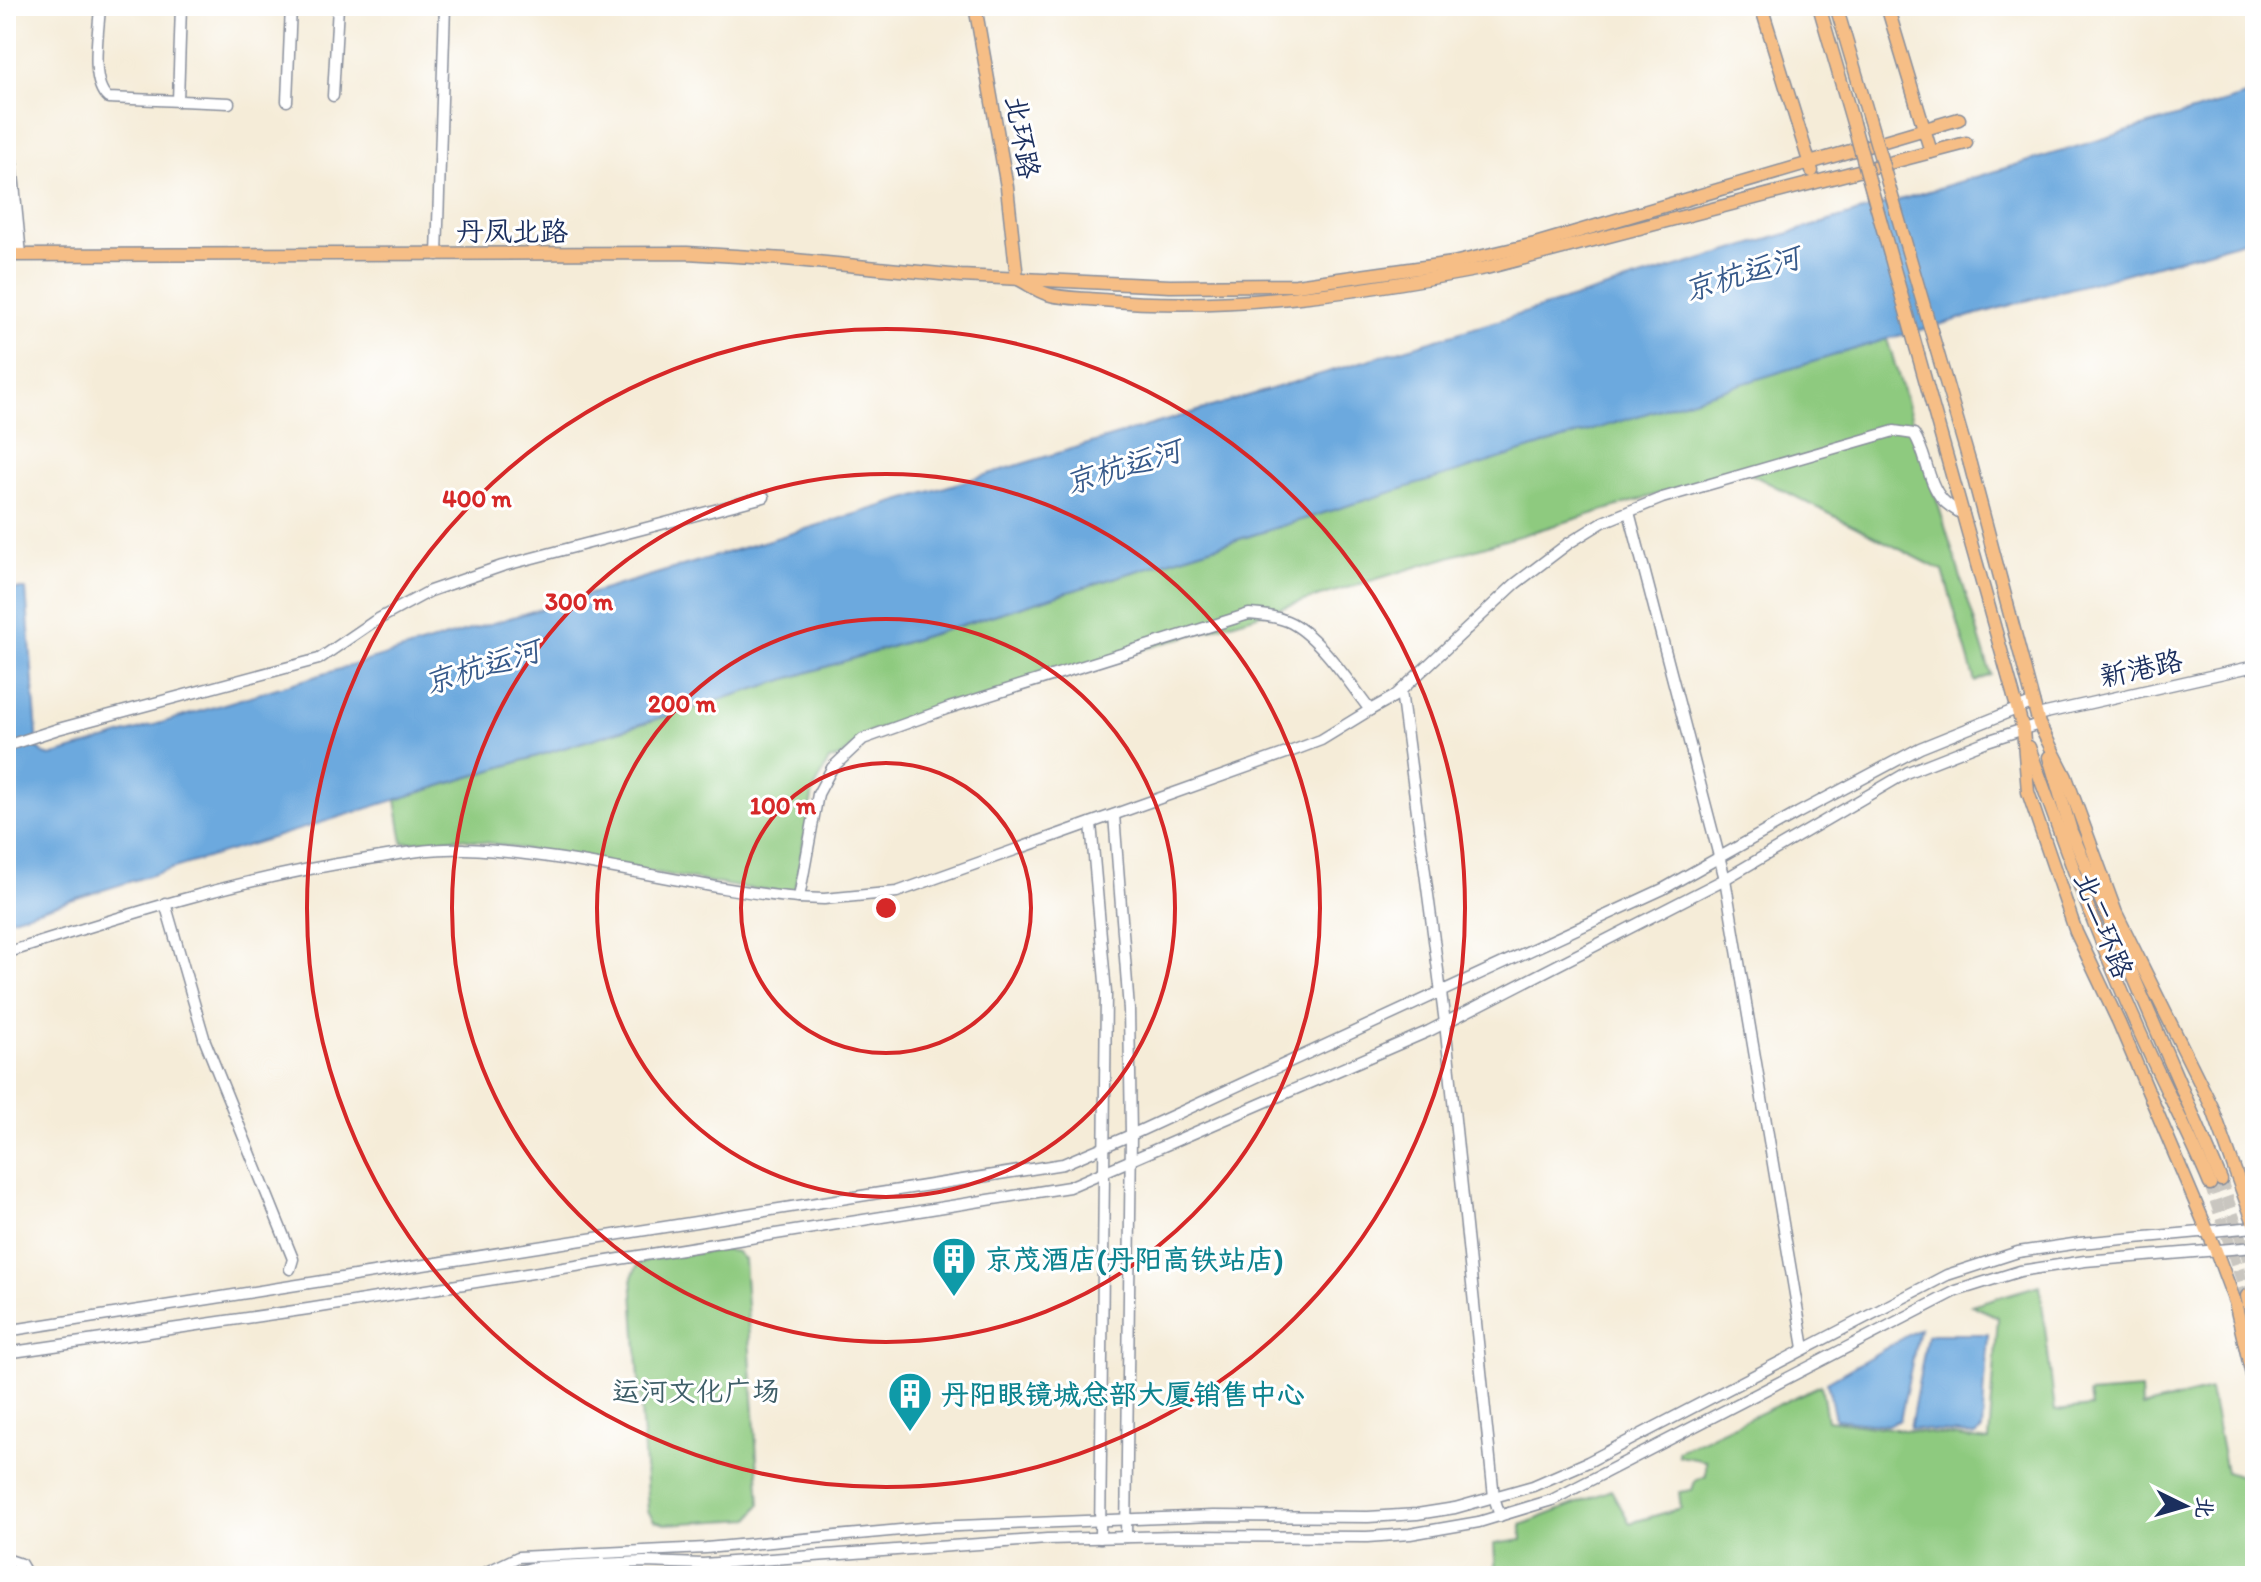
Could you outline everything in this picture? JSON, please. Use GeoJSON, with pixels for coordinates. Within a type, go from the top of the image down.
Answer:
{"type":"FeatureCollection","features":[{"type":"Feature","properties":{"kind":"main road","name":"北环路"},"geometry":{"type":"LineString","coordinates":[[975,6],[1007,187],[1017,278]]}},
{"type":"Feature","properties":{"kind":"main road"},"geometry":{"type":"LineString","coordinates":[[1761,6],[1815,182]]}},
{"type":"Feature","properties":{"kind":"main road","name":"北二环路"},"geometry":{"type":"LineString","coordinates":[[1819,6],[2023,729],[2028,792],[2076,932],[2119,1023],[2216,1251],[2235,1302],[2255,1388]]}},
{"type":"Feature","properties":{"kind":"main road","name":"北二环路"},"geometry":{"type":"LineString","coordinates":[[1836,6],[1970,464],[2037,714],[2066,777],[2116,913],[2212,1107],[2255,1226]]}},
{"type":"Feature","properties":{"kind":"main road"},"geometry":{"type":"LineString","coordinates":[[1887,6],[1931,152]]}},
{"type":"Feature","properties":{"kind":"main road","name":"丹凤北路"},"geometry":{"type":"LineString","coordinates":[[6,255],[687,253],[961,276],[1202,286],[1296,285],[1453,263],[1535,244],[1959,119]]}},
{"type":"Feature","properties":{"kind":"main road"},"geometry":{"type":"LineString","coordinates":[[1017,278],[1046,294],[1131,303],[1220,303],[1315,296],[1486,268],[1966,143]]}},
{"type":"Feature","properties":{"kind":"main road"},"geometry":{"type":"LineString","coordinates":[[2023,729],[2073,869],[2138,1028],[2215,1182],[2071,831],[2037,714]]}},
{"type":"Feature","properties":{"kind":"main road"},"geometry":{"type":"LineString","coordinates":[[2247,1296],[2255,1329]]}},
{"type":"Feature","properties":{"kind":"street"},"geometry":{"type":"LineString","coordinates":[[6,67],[8,6]]}},
{"type":"Feature","properties":{"kind":"street"},"geometry":{"type":"LineString","coordinates":[[100,6],[97,76],[102,93],[108,98],[229,103]]}},
{"type":"Feature","properties":{"kind":"street"},"geometry":{"type":"LineString","coordinates":[[178,101],[181,6]]}},
{"type":"Feature","properties":{"kind":"street"},"geometry":{"type":"LineString","coordinates":[[287,101],[291,6]]}},
{"type":"Feature","properties":{"kind":"street"},"geometry":{"type":"LineString","coordinates":[[333,96],[338,6]]}},
{"type":"Feature","properties":{"kind":"street"},"geometry":{"type":"LineString","coordinates":[[437,255],[445,6]]}},
{"type":"Feature","properties":{"kind":"street"},"geometry":{"type":"LineString","coordinates":[[6,103],[21,255]]}},
{"type":"Feature","properties":{"kind":"street"},"geometry":{"type":"LineString","coordinates":[[6,953],[165,903],[297,869],[439,849],[568,860],[744,893],[824,899],[897,892],[1321,740],[1401,691],[1540,564],[1603,522],[1662,498],[1894,431],[1914,434],[1922,446],[1934,488],[1944,502],[1964,515]]}},
{"type":"Feature","properties":{"kind":"street"},"geometry":{"type":"LineString","coordinates":[[6,746],[319,659],[373,622],[430,591],[502,566],[764,497]]}},
{"type":"Feature","properties":{"kind":"street"},"geometry":{"type":"LineString","coordinates":[[1629,512],[1725,879],[1804,1348]]}},
{"type":"Feature","properties":{"kind":"street"},"geometry":{"type":"LineString","coordinates":[[799,898],[818,794],[832,768],[863,739],[949,708],[1249,614],[1290,622],[1307,634],[1370,710]]}},
{"type":"Feature","properties":{"kind":"street","name":"新港路"},"geometry":{"type":"LineString","coordinates":[[2037,714],[2255,666]]}},
{"type":"Feature","properties":{"kind":"street"},"geometry":{"type":"LineString","coordinates":[[1401,691],[1445,1023],[1494,1497],[1500,1516]]}},
{"type":"Feature","properties":{"kind":"street"},"geometry":{"type":"LineString","coordinates":[[6,1331],[1063,1164],[1663,889],[1920,748],[2017,709],[2037,714],[2023,729],[1908,772],[1725,879],[1445,1023],[1069,1187],[308,1309],[6,1353]]}},
{"type":"Feature","properties":{"kind":"street"},"geometry":{"type":"LineString","coordinates":[[1114,815],[1129,1010],[1131,1160],[1126,1537]]}},
{"type":"Feature","properties":{"kind":"street"},"geometry":{"type":"LineString","coordinates":[[1091,823],[1106,993],[1100,1538]]}},
{"type":"Feature","properties":{"kind":"street"},"geometry":{"type":"LineString","coordinates":[[165,903],[205,1041],[293,1259],[290,1269]]}},
{"type":"Feature","properties":{"kind":"street"},"geometry":{"type":"LineString","coordinates":[[478,1576],[518,1557],[706,1548],[933,1527],[1417,1514],[1455,1508],[1533,1486],[1588,1462],[1947,1275],[2018,1252],[2255,1226]]}},
{"type":"Feature","properties":{"kind":"street"},"geometry":{"type":"LineString","coordinates":[[501,1576],[535,1567],[644,1562],[703,1564],[1047,1539],[1367,1537],[1410,1534],[1479,1522],[1552,1500],[1956,1291],[2033,1269],[2085,1261],[2255,1247]]}},
{"type":"Feature","properties":{"kind":"street"},"geometry":{"type":"LineString","coordinates":[[6,1559],[21,1564],[28,1576]]}},
{"type":"Feature","properties":{"kind":"green space"},"geometry":{"type":"Polygon","coordinates":[[[1887,339],[1991,675],[1975,682],[1943,571],[1741,469],[870,732],[841,757],[829,760],[813,792],[794,892],[743,888],[461,838],[403,843],[396,800],[1887,339]]]}},
{"type":"Feature","properties":{"kind":"green space","name":"运河文化广场"},"geometry":{"type":"Polygon","coordinates":[[[726,1250],[737,1252],[744,1260],[760,1504],[751,1519],[665,1524],[654,1521],[648,1511],[632,1277],[638,1264],[650,1259],[726,1250]]]}},
{"type":"Feature","properties":{"kind":"green space"},"geometry":{"type":"Polygon","coordinates":[[[2040,1285],[2055,1411],[2091,1407],[2089,1394],[2141,1390],[2142,1407],[2210,1390],[2226,1472],[2255,1482],[2255,1576],[1496,1576],[1494,1544],[1522,1540],[1521,1525],[1611,1490],[1630,1523],[1681,1508],[1679,1492],[1692,1490],[1695,1481],[1706,1476],[1706,1461],[1679,1456],[1678,1451],[1821,1385],[1827,1420],[1989,1441],[1998,1317],[1971,1305],[2040,1285]]]}},
{"type":"Feature","properties":{"kind":"water","name":"京杭运河"},"geometry":{"type":"Polygon","coordinates":[[[2255,93],[2255,238],[1887,339],[6,920],[6,545],[9,589],[26,589],[38,748],[51,756],[2255,93]]]}},
{"type":"Feature","properties":{"kind":"water"},"geometry":{"type":"Polygon","coordinates":[[[1919,1329],[1900,1420],[1887,1425],[1835,1419],[1827,1382],[1919,1329]]]}},
{"type":"Feature","properties":{"kind":"water"},"geometry":{"type":"Polygon","coordinates":[[[1988,1334],[1982,1430],[1976,1436],[1910,1428],[1927,1336],[1988,1334]]]}},
{"type":"Feature","properties":{"kind":"tunnel"},"geometry":{"type":"LineString","coordinates":[[2221,1180],[2255,1279]]}},
{"type":"Feature","properties":{"kind":"tunnel"},"geometry":{"type":"LineString","coordinates":[[2210,1184],[2247,1296]]}},
{"type":"Feature","properties":{"kind":"place","name":"京茂酒店(丹阳高铁站店)"},"geometry":{"type":"Point","coordinates":[954,1298]}},
{"type":"Feature","properties":{"kind":"place","name":"丹阳眼镜城总部大厦销售中心"},"geometry":{"type":"Point","coordinates":[910,1433]}}]}
